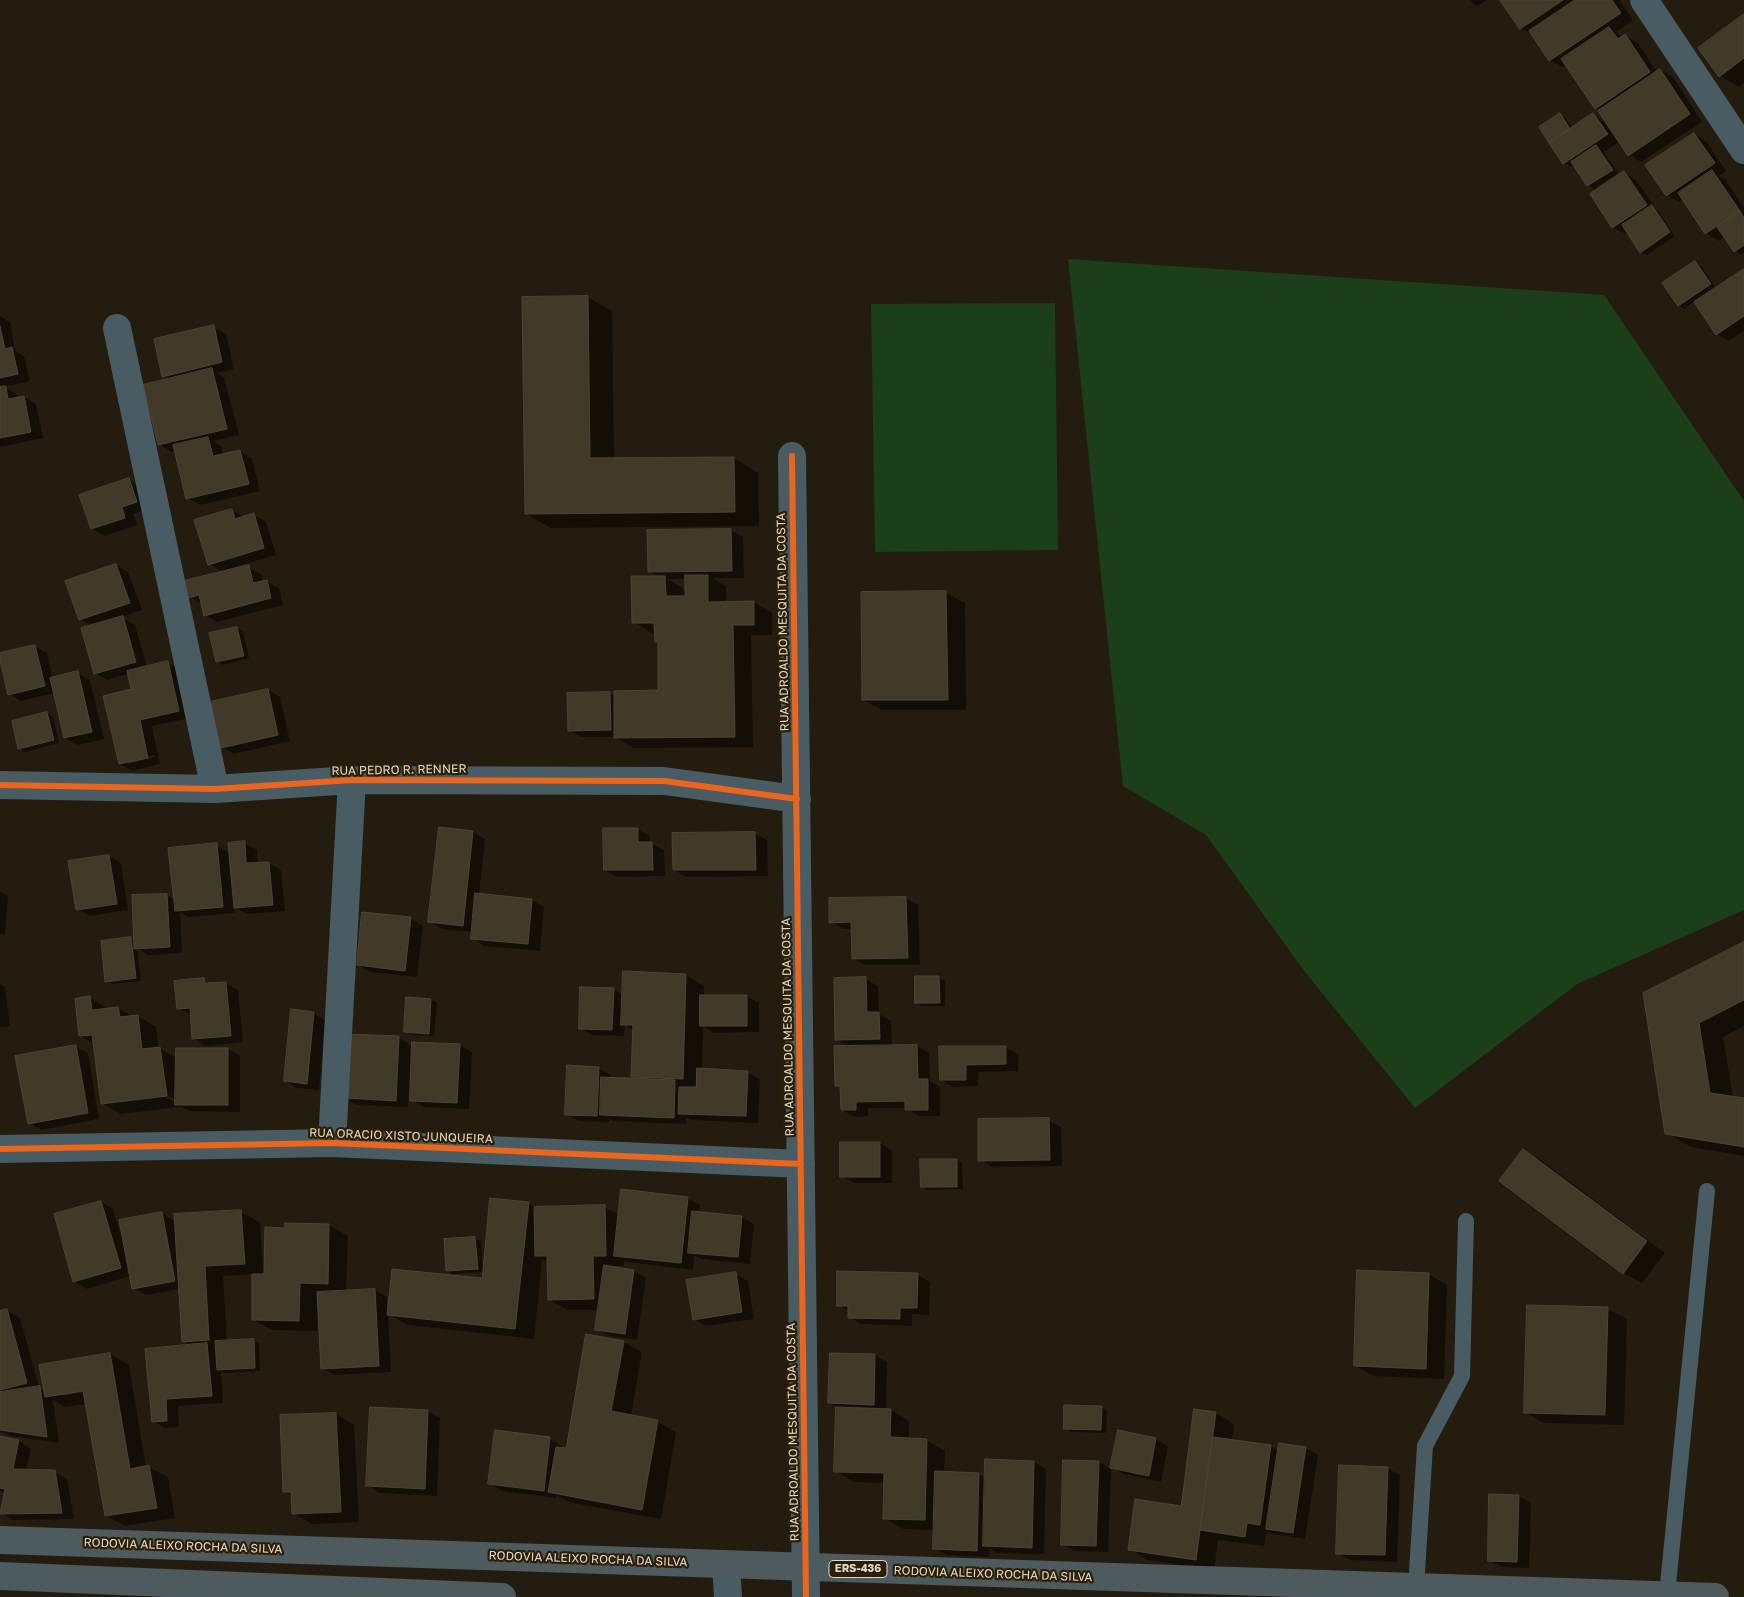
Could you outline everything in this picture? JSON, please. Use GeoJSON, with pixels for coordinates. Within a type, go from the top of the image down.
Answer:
{"type":"FeatureCollection","features":[{"type":"Feature","properties":{"kind":"main road","name":"RODOVIA ALEIXO ROCHA DA SILVA"},"geometry":{"type":"LineString","coordinates":[[0,1540],[1416,1587],[1634,1596],[1715,1597]]}},
{"type":"Feature","properties":{"kind":"main road"},"geometry":{"type":"LineString","coordinates":[[0,1576],[376,1594],[502,1597]]}},
{"type":"Feature","properties":{"kind":"street"},"geometry":{"type":"LineString","coordinates":[[1644,0],[1744,150]]}},
{"type":"Feature","properties":{"kind":"street"},"geometry":{"type":"LineString","coordinates":[[117,328],[216,789]]}},
{"type":"Feature","properties":{"kind":"street","name":"RUA ADROALDO MESQUITA DA COSTA"},"geometry":{"type":"LineString","coordinates":[[792,456],[806,1597]]}},
{"type":"Feature","properties":{"kind":"street"},"geometry":{"type":"LineString","coordinates":[[332,1143],[352,780]]}},
{"type":"Feature","properties":{"kind":"street","name":"RUA PEDRO R. RENNER"},"geometry":{"type":"LineString","coordinates":[[0,785],[216,789],[352,780],[664,781],[797,799]]}},
{"type":"Feature","properties":{"kind":"street","name":"RUA ORACIO XISTO JUNQUEIRA"},"geometry":{"type":"LineString","coordinates":[[0,1149],[332,1143],[801,1164]]}},
{"type":"Feature","properties":{"kind":"street"},"geometry":{"type":"LineString","coordinates":[[726,1564],[728,1597]]}},
{"type":"Feature","properties":{"kind":"lane"},"geometry":{"type":"LineString","coordinates":[[1668,1595],[1707,1191]]}},
{"type":"Feature","properties":{"kind":"lane"},"geometry":{"type":"LineString","coordinates":[[1416,1587],[1425,1446],[1462,1376],[1466,1221]]}},
{"type":"Feature","properties":{"kind":"green space"},"geometry":{"type":"Polygon","coordinates":[[[1068,259],[1604,295],[1744,501],[1744,910],[1577,984],[1415,1108],[1305,972],[1206,835],[1123,786],[1068,259]]]}},
{"type":"Feature","properties":{"kind":"green space"},"geometry":{"type":"Polygon","coordinates":[[[1055,303],[1058,550],[875,552],[871,304],[1055,303]]]}},
{"type":"Feature","properties":{"kind":"building"},"geometry":{"type":"Polygon","coordinates":[[[1500,0],[1563,0],[1520,29],[1500,0]]]}},
{"type":"Feature","properties":{"kind":"building"},"geometry":{"type":"Polygon","coordinates":[[[1575,0],[1612,0],[1621,13],[1549,61],[1529,31],[1575,0]]]}},
{"type":"Feature","properties":{"kind":"building"},"geometry":{"type":"Polygon","coordinates":[[[1744,14],[1744,58],[1719,77],[1698,48],[1744,14]]]}},
{"type":"Feature","properties":{"kind":"building"},"geometry":{"type":"Polygon","coordinates":[[[1609,27],[1618,39],[1625,34],[1650,72],[1595,109],[1561,59],[1609,27]]]}},
{"type":"Feature","properties":{"kind":"building"},"geometry":{"type":"Polygon","coordinates":[[[1660,69],[1690,114],[1628,156],[1598,111],[1660,69]]]}},
{"type":"Feature","properties":{"kind":"building"},"geometry":{"type":"Polygon","coordinates":[[[1560,113],[1570,129],[1549,143],[1539,127],[1560,113]]]}},
{"type":"Feature","properties":{"kind":"building"},"geometry":{"type":"Polygon","coordinates":[[[1593,113],[1608,134],[1563,164],[1549,143],[1593,113]]]}},
{"type":"Feature","properties":{"kind":"building"},"geometry":{"type":"Polygon","coordinates":[[[1694,133],[1715,163],[1666,196],[1645,165],[1694,133]]]}},
{"type":"Feature","properties":{"kind":"building"},"geometry":{"type":"Polygon","coordinates":[[[1596,145],[1613,170],[1587,186],[1571,162],[1596,145]]]}},
{"type":"Feature","properties":{"kind":"building"},"geometry":{"type":"Polygon","coordinates":[[[1712,170],[1740,211],[1705,234],[1678,193],[1712,170]]]}},
{"type":"Feature","properties":{"kind":"building"},"geometry":{"type":"Polygon","coordinates":[[[1624,171],[1647,205],[1612,228],[1590,194],[1624,171]]]}},
{"type":"Feature","properties":{"kind":"building"},"geometry":{"type":"Polygon","coordinates":[[[1652,205],[1670,232],[1640,253],[1622,225],[1652,205]]]}},
{"type":"Feature","properties":{"kind":"building"},"geometry":{"type":"Polygon","coordinates":[[[1740,211],[1744,218],[1744,245],[1734,252],[1717,227],[1740,211]]]}},
{"type":"Feature","properties":{"kind":"building"},"geometry":{"type":"Polygon","coordinates":[[[1695,261],[1711,284],[1678,306],[1662,283],[1695,261]]]}},
{"type":"Feature","properties":{"kind":"building"},"geometry":{"type":"Polygon","coordinates":[[[1744,269],[1744,316],[1716,335],[1694,302],[1744,269]]]}},
{"type":"Feature","properties":{"kind":"building"},"geometry":{"type":"Polygon","coordinates":[[[588,296],[590,458],[734,457],[735,512],[525,514],[522,297],[588,296]]]}},
{"type":"Feature","properties":{"kind":"building"},"geometry":{"type":"Polygon","coordinates":[[[214,325],[222,362],[162,377],[154,339],[214,325]]]}},
{"type":"Feature","properties":{"kind":"building"},"geometry":{"type":"Polygon","coordinates":[[[0,326],[5,349],[12,347],[18,374],[0,378],[0,326]]]}},
{"type":"Feature","properties":{"kind":"building"},"geometry":{"type":"Polygon","coordinates":[[[212,368],[227,429],[158,445],[143,385],[212,368]]]}},
{"type":"Feature","properties":{"kind":"building"},"geometry":{"type":"Polygon","coordinates":[[[6,386],[8,399],[24,396],[31,432],[0,438],[0,387],[6,386]]]}},
{"type":"Feature","properties":{"kind":"building"},"geometry":{"type":"Polygon","coordinates":[[[208,437],[213,456],[240,450],[249,484],[186,499],[173,445],[208,437]]]}},
{"type":"Feature","properties":{"kind":"building"},"geometry":{"type":"Polygon","coordinates":[[[129,478],[137,502],[122,507],[125,518],[91,529],[79,495],[129,478]]]}},
{"type":"Feature","properties":{"kind":"building"},"geometry":{"type":"Polygon","coordinates":[[[232,509],[235,519],[254,513],[264,548],[208,565],[194,520],[232,509]]]}},
{"type":"Feature","properties":{"kind":"building"},"geometry":{"type":"Polygon","coordinates":[[[731,529],[732,571],[648,572],[647,530],[731,529]]]}},
{"type":"Feature","properties":{"kind":"building"},"geometry":{"type":"Polygon","coordinates":[[[116,564],[130,603],[79,620],[65,581],[116,564]]]}},
{"type":"Feature","properties":{"kind":"building"},"geometry":{"type":"Polygon","coordinates":[[[249,565],[253,583],[267,580],[271,598],[204,616],[199,595],[188,598],[184,581],[249,565]]]}},
{"type":"Feature","properties":{"kind":"building"},"geometry":{"type":"Polygon","coordinates":[[[685,575],[708,575],[708,602],[754,601],[754,625],[733,625],[735,737],[614,738],[614,691],[658,690],[658,642],[655,642],[654,623],[632,623],[631,576],[665,576],[666,596],[685,596],[685,575]]]}},
{"type":"Feature","properties":{"kind":"building"},"geometry":{"type":"Polygon","coordinates":[[[946,591],[948,700],[862,700],[861,592],[946,591]]]}},
{"type":"Feature","properties":{"kind":"building"},"geometry":{"type":"Polygon","coordinates":[[[123,616],[136,662],[94,674],[81,628],[123,616]]]}},
{"type":"Feature","properties":{"kind":"building"},"geometry":{"type":"Polygon","coordinates":[[[237,627],[244,656],[216,662],[209,633],[237,627]]]}},
{"type":"Feature","properties":{"kind":"building"},"geometry":{"type":"Polygon","coordinates":[[[35,645],[45,686],[8,695],[0,653],[35,645]]]}},
{"type":"Feature","properties":{"kind":"building"},"geometry":{"type":"Polygon","coordinates":[[[168,661],[179,711],[140,720],[148,758],[119,764],[103,696],[131,689],[127,671],[168,661]]]}},
{"type":"Feature","properties":{"kind":"building"},"geometry":{"type":"Polygon","coordinates":[[[78,671],[92,732],[64,738],[50,678],[78,671]]]}},
{"type":"Feature","properties":{"kind":"building"},"geometry":{"type":"Polygon","coordinates":[[[268,689],[278,735],[221,748],[210,702],[268,689]]]}},
{"type":"Feature","properties":{"kind":"building"},"geometry":{"type":"Polygon","coordinates":[[[610,692],[611,730],[568,731],[567,693],[610,692]]]}},
{"type":"Feature","properties":{"kind":"building"},"geometry":{"type":"Polygon","coordinates":[[[47,712],[54,740],[18,749],[12,721],[47,712]]]}},
{"type":"Feature","properties":{"kind":"building"},"geometry":{"type":"Polygon","coordinates":[[[439,827],[473,831],[463,926],[428,922],[439,827]]]}},
{"type":"Feature","properties":{"kind":"building"},"geometry":{"type":"Polygon","coordinates":[[[603,828],[638,828],[638,842],[652,842],[653,870],[604,870],[603,828]]]}},
{"type":"Feature","properties":{"kind":"building"},"geometry":{"type":"Polygon","coordinates":[[[755,832],[756,870],[673,870],[672,833],[755,832]]]}},
{"type":"Feature","properties":{"kind":"building"},"geometry":{"type":"Polygon","coordinates":[[[245,841],[246,863],[269,862],[273,905],[234,908],[228,843],[245,841]]]}},
{"type":"Feature","properties":{"kind":"building"},"geometry":{"type":"Polygon","coordinates":[[[217,843],[223,907],[175,911],[168,848],[217,843]]]}},
{"type":"Feature","properties":{"kind":"building"},"geometry":{"type":"Polygon","coordinates":[[[109,855],[117,904],[76,910],[68,861],[109,855]]]}},
{"type":"Feature","properties":{"kind":"building"},"geometry":{"type":"Polygon","coordinates":[[[475,893],[532,899],[528,944],[471,939],[475,893]]]}},
{"type":"Feature","properties":{"kind":"building"},"geometry":{"type":"Polygon","coordinates":[[[167,894],[170,947],[134,949],[132,895],[167,894]]]}},
{"type":"Feature","properties":{"kind":"building"},"geometry":{"type":"Polygon","coordinates":[[[906,897],[908,958],[852,959],[851,922],[829,923],[829,898],[906,897]]]}},
{"type":"Feature","properties":{"kind":"building"},"geometry":{"type":"Polygon","coordinates":[[[362,912],[411,917],[405,971],[357,965],[362,912]]]}},
{"type":"Feature","properties":{"kind":"building"},"geometry":{"type":"Polygon","coordinates":[[[131,937],[136,978],[105,982],[101,941],[131,937]]]}},
{"type":"Feature","properties":{"kind":"building"},"geometry":{"type":"Polygon","coordinates":[[[1744,942],[1744,1000],[1699,1023],[1710,1093],[1744,1098],[1744,1147],[1665,1134],[1643,993],[1744,942]]]}},
{"type":"Feature","properties":{"kind":"building"},"geometry":{"type":"Polygon","coordinates":[[[623,971],[686,974],[683,1079],[631,1077],[633,1025],[621,1025],[623,971]]]}},
{"type":"Feature","properties":{"kind":"building"},"geometry":{"type":"Polygon","coordinates":[[[915,976],[939,976],[940,1003],[915,1003],[915,976]]]}},
{"type":"Feature","properties":{"kind":"building"},"geometry":{"type":"Polygon","coordinates":[[[866,977],[867,1012],[879,1012],[880,1039],[835,1040],[834,978],[866,977]]]}},
{"type":"Feature","properties":{"kind":"building"},"geometry":{"type":"Polygon","coordinates":[[[204,978],[205,983],[226,982],[231,1036],[192,1039],[190,1008],[177,1009],[174,981],[204,978]]]}},
{"type":"Feature","properties":{"kind":"building"},"geometry":{"type":"Polygon","coordinates":[[[580,987],[614,988],[612,1030],[579,1029],[580,987]]]}},
{"type":"Feature","properties":{"kind":"building"},"geometry":{"type":"Polygon","coordinates":[[[700,995],[747,995],[747,1026],[700,1026],[700,995]]]}},
{"type":"Feature","properties":{"kind":"building"},"geometry":{"type":"Polygon","coordinates":[[[90,996],[92,1010],[118,1007],[120,1017],[138,1015],[142,1049],[160,1047],[167,1096],[101,1104],[92,1035],[79,1036],[75,999],[90,996]]]}},
{"type":"Feature","properties":{"kind":"building"},"geometry":{"type":"Polygon","coordinates":[[[406,997],[431,999],[429,1034],[404,1032],[406,997]]]}},
{"type":"Feature","properties":{"kind":"building"},"geometry":{"type":"Polygon","coordinates":[[[291,1009],[314,1012],[307,1084],[284,1081],[291,1009]]]}},
{"type":"Feature","properties":{"kind":"building"},"geometry":{"type":"Polygon","coordinates":[[[346,1034],[399,1036],[396,1101],[344,1098],[346,1034]]]}},
{"type":"Feature","properties":{"kind":"building"},"geometry":{"type":"Polygon","coordinates":[[[412,1042],[460,1044],[457,1103],[410,1101],[412,1042]]]}},
{"type":"Feature","properties":{"kind":"building"},"geometry":{"type":"Polygon","coordinates":[[[76,1045],[88,1113],[28,1124],[15,1056],[76,1045]]]}},
{"type":"Feature","properties":{"kind":"building"},"geometry":{"type":"Polygon","coordinates":[[[917,1045],[918,1079],[928,1079],[928,1110],[905,1110],[905,1101],[856,1102],[856,1110],[841,1110],[840,1086],[835,1086],[834,1046],[917,1045]]]}},
{"type":"Feature","properties":{"kind":"building"},"geometry":{"type":"Polygon","coordinates":[[[939,1046],[1006,1046],[1006,1064],[966,1065],[966,1080],[940,1080],[939,1046]]]}},
{"type":"Feature","properties":{"kind":"building"},"geometry":{"type":"Polygon","coordinates":[[[176,1048],[228,1048],[228,1105],[175,1105],[176,1048]]]}},
{"type":"Feature","properties":{"kind":"building"},"geometry":{"type":"Polygon","coordinates":[[[567,1065],[599,1067],[597,1116],[565,1115],[567,1065]]]}},
{"type":"Feature","properties":{"kind":"building"},"geometry":{"type":"Polygon","coordinates":[[[697,1068],[748,1071],[746,1116],[678,1114],[679,1087],[696,1087],[697,1068]]]}},
{"type":"Feature","properties":{"kind":"building"},"geometry":{"type":"Polygon","coordinates":[[[601,1077],[675,1080],[674,1118],[600,1115],[601,1077]]]}},
{"type":"Feature","properties":{"kind":"building"},"geometry":{"type":"Polygon","coordinates":[[[1049,1118],[1050,1160],[978,1161],[978,1119],[1049,1118]]]}},
{"type":"Feature","properties":{"kind":"building"},"geometry":{"type":"Polygon","coordinates":[[[840,1142],[880,1142],[880,1177],[840,1177],[840,1142]]]}},
{"type":"Feature","properties":{"kind":"building"},"geometry":{"type":"Polygon","coordinates":[[[1523,1149],[1647,1241],[1623,1274],[1499,1181],[1523,1149]]]}},
{"type":"Feature","properties":{"kind":"building"},"geometry":{"type":"Polygon","coordinates":[[[920,1159],[957,1159],[957,1187],[921,1187],[920,1159]]]}},
{"type":"Feature","properties":{"kind":"building"},"geometry":{"type":"Polygon","coordinates":[[[621,1189],[688,1197],[681,1263],[614,1256],[621,1189]]]}},
{"type":"Feature","properties":{"kind":"building"},"geometry":{"type":"Polygon","coordinates":[[[490,1198],[529,1202],[515,1329],[387,1315],[392,1269],[482,1278],[490,1198]]]}},
{"type":"Feature","properties":{"kind":"building"},"geometry":{"type":"Polygon","coordinates":[[[101,1201],[121,1268],[73,1282],[54,1214],[101,1201]]]}},
{"type":"Feature","properties":{"kind":"building"},"geometry":{"type":"Polygon","coordinates":[[[605,1205],[606,1256],[593,1256],[594,1299],[548,1300],[547,1256],[535,1256],[534,1207],[605,1205]]]}},
{"type":"Feature","properties":{"kind":"building"},"geometry":{"type":"Polygon","coordinates":[[[241,1210],[245,1264],[205,1266],[209,1340],[182,1342],[174,1214],[241,1210]]]}},
{"type":"Feature","properties":{"kind":"building"},"geometry":{"type":"Polygon","coordinates":[[[692,1211],[742,1216],[738,1257],[688,1253],[692,1211]]]}},
{"type":"Feature","properties":{"kind":"building"},"geometry":{"type":"Polygon","coordinates":[[[162,1212],[175,1281],[132,1289],[119,1220],[162,1212]]]}},
{"type":"Feature","properties":{"kind":"building"},"geometry":{"type":"Polygon","coordinates":[[[285,1223],[329,1224],[328,1284],[300,1283],[299,1321],[252,1320],[252,1274],[264,1274],[265,1227],[285,1228],[285,1223]]]}},
{"type":"Feature","properties":{"kind":"building"},"geometry":{"type":"Polygon","coordinates":[[[475,1237],[478,1269],[446,1271],[444,1239],[475,1237]]]}},
{"type":"Feature","properties":{"kind":"building"},"geometry":{"type":"Polygon","coordinates":[[[604,1265],[634,1270],[625,1334],[595,1330],[604,1265]]]}},
{"type":"Feature","properties":{"kind":"building"},"geometry":{"type":"Polygon","coordinates":[[[1357,1270],[1429,1273],[1426,1369],[1354,1366],[1357,1270]]]}},
{"type":"Feature","properties":{"kind":"building"},"geometry":{"type":"Polygon","coordinates":[[[837,1271],[918,1273],[917,1308],[900,1308],[900,1319],[848,1318],[848,1306],[837,1306],[837,1271]]]}},
{"type":"Feature","properties":{"kind":"building"},"geometry":{"type":"Polygon","coordinates":[[[736,1272],[742,1312],[693,1320],[686,1280],[736,1272]]]}},
{"type":"Feature","properties":{"kind":"building"},"geometry":{"type":"Polygon","coordinates":[[[375,1289],[379,1366],[321,1369],[317,1292],[375,1289]]]}},
{"type":"Feature","properties":{"kind":"building"},"geometry":{"type":"Polygon","coordinates":[[[1527,1305],[1608,1307],[1605,1415],[1524,1413],[1527,1305]]]}},
{"type":"Feature","properties":{"kind":"building"},"geometry":{"type":"Polygon","coordinates":[[[7,1309],[27,1383],[0,1390],[0,1311],[7,1309]]]}},
{"type":"Feature","properties":{"kind":"building"},"geometry":{"type":"Polygon","coordinates":[[[586,1334],[624,1341],[611,1411],[658,1420],[642,1510],[548,1492],[556,1447],[566,1448],[586,1334]]]}},
{"type":"Feature","properties":{"kind":"building"},"geometry":{"type":"Polygon","coordinates":[[[254,1339],[255,1368],[217,1370],[215,1341],[254,1339]]]}},
{"type":"Feature","properties":{"kind":"building"},"geometry":{"type":"Polygon","coordinates":[[[207,1343],[212,1396],[166,1399],[167,1421],[152,1422],[145,1349],[207,1343]]]}},
{"type":"Feature","properties":{"kind":"building"},"geometry":{"type":"Polygon","coordinates":[[[110,1353],[130,1469],[149,1465],[157,1508],[105,1516],[83,1391],[45,1397],[39,1365],[110,1353]]]}},
{"type":"Feature","properties":{"kind":"building"},"geometry":{"type":"Polygon","coordinates":[[[830,1353],[875,1354],[874,1405],[828,1403],[830,1353]]]}},
{"type":"Feature","properties":{"kind":"building"},"geometry":{"type":"Polygon","coordinates":[[[40,1386],[47,1437],[0,1430],[0,1392],[40,1386]]]}},
{"type":"Feature","properties":{"kind":"building"},"geometry":{"type":"Polygon","coordinates":[[[1064,1405],[1102,1406],[1101,1430],[1064,1429],[1064,1405]]]}},
{"type":"Feature","properties":{"kind":"building"},"geometry":{"type":"Polygon","coordinates":[[[370,1407],[428,1410],[425,1489],[366,1486],[370,1407]]]}},
{"type":"Feature","properties":{"kind":"building"},"geometry":{"type":"Polygon","coordinates":[[[836,1407],[891,1409],[890,1437],[927,1439],[925,1520],[883,1519],[884,1473],[834,1472],[836,1407]]]}},
{"type":"Feature","properties":{"kind":"building"},"geometry":{"type":"Polygon","coordinates":[[[1194,1409],[1216,1412],[1196,1560],[1128,1550],[1135,1499],[1181,1506],[1194,1409]]]}},
{"type":"Feature","properties":{"kind":"building"},"geometry":{"type":"Polygon","coordinates":[[[336,1413],[341,1512],[292,1514],[291,1492],[283,1492],[280,1415],[336,1413]]]}},
{"type":"Feature","properties":{"kind":"building"},"geometry":{"type":"Polygon","coordinates":[[[495,1430],[550,1437],[544,1491],[488,1484],[495,1430]]]}},
{"type":"Feature","properties":{"kind":"building"},"geometry":{"type":"Polygon","coordinates":[[[1118,1430],[1156,1438],[1149,1476],[1110,1468],[1118,1430]]]}},
{"type":"Feature","properties":{"kind":"building"},"geometry":{"type":"Polygon","coordinates":[[[0,1436],[19,1440],[13,1469],[55,1470],[62,1513],[0,1514],[5,1489],[0,1488],[0,1436]]]}},
{"type":"Feature","properties":{"kind":"building"},"geometry":{"type":"Polygon","coordinates":[[[1213,1437],[1271,1445],[1260,1525],[1247,1523],[1245,1537],[1200,1530],[1213,1437]]]}},
{"type":"Feature","properties":{"kind":"building"},"geometry":{"type":"Polygon","coordinates":[[[1279,1443],[1306,1447],[1293,1533],[1266,1529],[1279,1443]]]}},
{"type":"Feature","properties":{"kind":"building"},"geometry":{"type":"Polygon","coordinates":[[[985,1459],[1034,1461],[1032,1548],[983,1546],[985,1459]]]}},
{"type":"Feature","properties":{"kind":"building"},"geometry":{"type":"Polygon","coordinates":[[[1063,1460],[1099,1461],[1096,1546],[1061,1545],[1063,1460]]]}},
{"type":"Feature","properties":{"kind":"building"},"geometry":{"type":"Polygon","coordinates":[[[1339,1465],[1388,1467],[1385,1555],[1336,1554],[1339,1465]]]}},
{"type":"Feature","properties":{"kind":"building"},"geometry":{"type":"Polygon","coordinates":[[[935,1471],[979,1473],[977,1551],[933,1549],[935,1471]]]}},
{"type":"Feature","properties":{"kind":"building"},"geometry":{"type":"Polygon","coordinates":[[[1489,1494],[1519,1495],[1517,1562],[1488,1561],[1489,1494]]]}},
{"type":"Feature","properties":{"kind":"cycle path"},"geometry":{"type":"LineString","coordinates":[[792,456],[806,1597]]}},
{"type":"Feature","properties":{"kind":"cycle path"},"geometry":{"type":"LineString","coordinates":[[0,785],[215,789],[352,780],[664,781],[797,799]]}},
{"type":"Feature","properties":{"kind":"cycle path"},"geometry":{"type":"LineString","coordinates":[[0,1149],[332,1143],[801,1164]]}}]}
